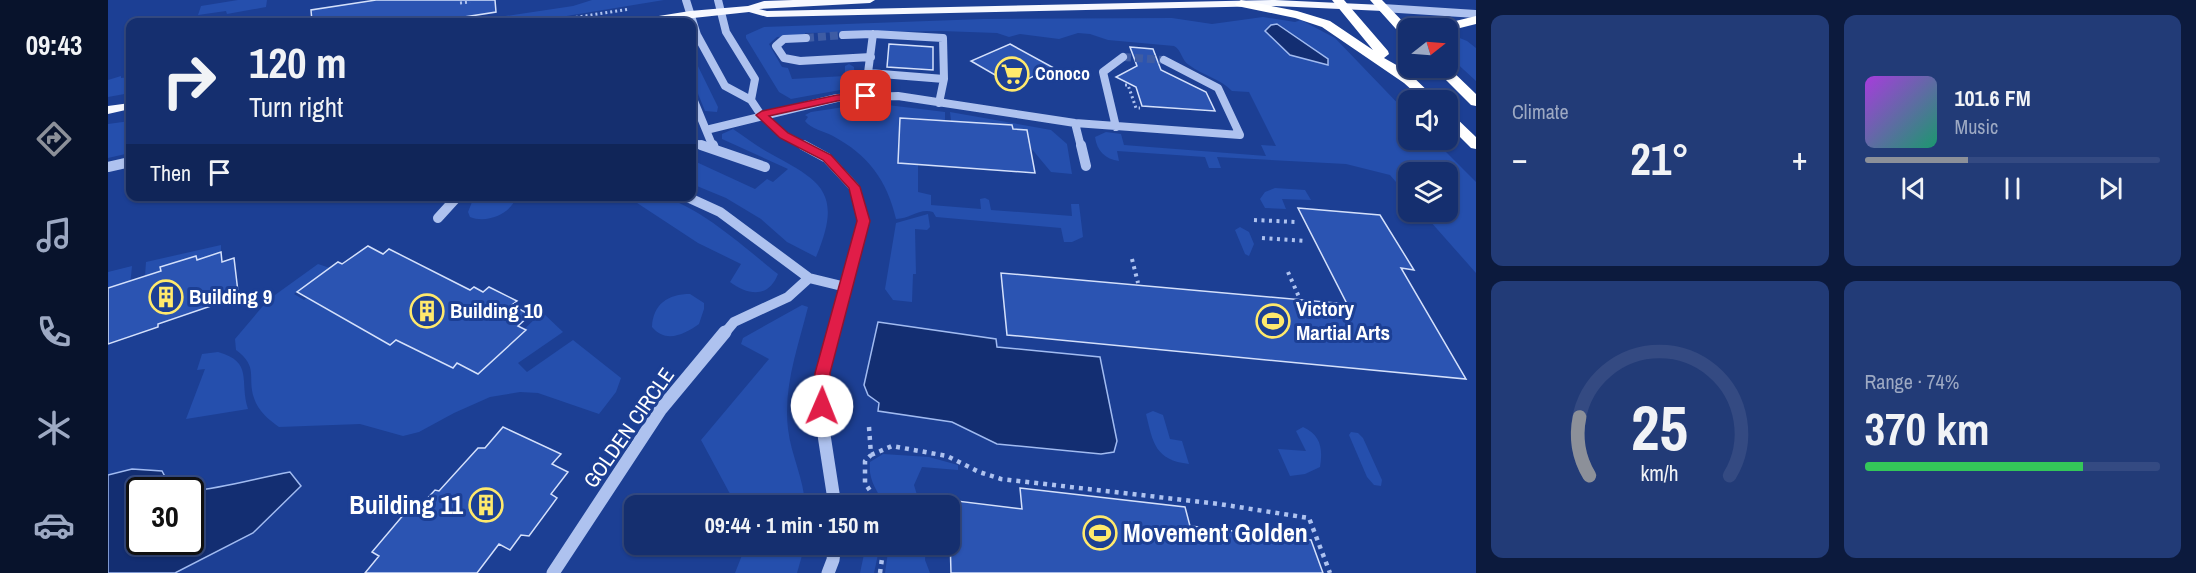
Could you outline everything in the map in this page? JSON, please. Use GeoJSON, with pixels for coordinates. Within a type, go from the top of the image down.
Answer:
{"type":"FeatureCollection","features":[{"type":"Feature","properties":{"kind":"highway"},"geometry":{"type":"LineString","coordinates":[[1340,2],[1374,44],[1419,90]]}},
{"type":"Feature","properties":{"kind":"highway"},"geometry":{"type":"LineString","coordinates":[[1241,4],[1297,15],[1326,24],[1410,81]]}},
{"type":"Feature","properties":{"kind":"highway"},"geometry":{"type":"LineString","coordinates":[[1379,4],[1398,24]]}},
{"type":"Feature","properties":{"kind":"highway"},"geometry":{"type":"LineString","coordinates":[[1458,24],[1476,20]]}},
{"type":"Feature","properties":{"kind":"highway"},"geometry":{"type":"LineString","coordinates":[[1451,78],[1476,102]]}},
{"type":"Feature","properties":{"kind":"highway"},"geometry":{"type":"LineString","coordinates":[[1458,128],[1476,145]]}},
{"type":"Feature","properties":{"kind":"main road"},"geometry":{"type":"LineString","coordinates":[[749,9],[764,4],[870,0]]}},
{"type":"Feature","properties":{"kind":"main road"},"geometry":{"type":"LineString","coordinates":[[665,18],[690,14],[720,5],[749,9],[767,15],[1340,2],[1379,4]]}},
{"type":"Feature","properties":{"kind":"main road"},"geometry":{"type":"LineString","coordinates":[[108,110],[126,107]]}},
{"type":"Feature","properties":{"kind":"street"},"geometry":{"type":"LineString","coordinates":[[686,0],[691,18]]}},
{"type":"Feature","properties":{"kind":"street"},"geometry":{"type":"LineString","coordinates":[[1379,4],[1476,14]]}},
{"type":"Feature","properties":{"kind":"street"},"geometry":{"type":"LineString","coordinates":[[720,5],[726,32],[755,79],[751,99]]}},
{"type":"Feature","properties":{"kind":"street"},"geometry":{"type":"LineString","coordinates":[[696,32],[725,86],[751,99],[762,115],[784,135],[827,158],[854,187],[864,221],[823,373],[822,422],[833,495]]}},
{"type":"Feature","properties":{"kind":"street"},"geometry":{"type":"LineString","coordinates":[[866,96],[873,34]]}},
{"type":"Feature","properties":{"kind":"street"},"geometry":{"type":"LineString","coordinates":[[843,35],[873,34],[943,38],[944,79],[939,103]]}},
{"type":"Feature","properties":{"kind":"street"},"geometry":{"type":"LineString","coordinates":[[806,38],[784,39],[776,46],[784,58],[800,61],[871,57]]}},
{"type":"Feature","properties":{"kind":"street"},"geometry":{"type":"LineString","coordinates":[[1116,127],[1103,72],[1123,57]]}},
{"type":"Feature","properties":{"kind":"street"},"geometry":{"type":"LineString","coordinates":[[706,130],[837,98],[897,96],[1075,123],[1240,135],[1218,88],[1164,60]]}},
{"type":"Feature","properties":{"kind":"street"},"geometry":{"type":"LineString","coordinates":[[869,74],[944,79]]}},
{"type":"Feature","properties":{"kind":"street"},"geometry":{"type":"LineString","coordinates":[[696,106],[714,148]]}},
{"type":"Feature","properties":{"kind":"street"},"geometry":{"type":"LineString","coordinates":[[1075,123],[1086,166]]}},
{"type":"Feature","properties":{"kind":"street"},"geometry":{"type":"LineString","coordinates":[[696,143],[765,167]]}},
{"type":"Feature","properties":{"kind":"street"},"geometry":{"type":"LineString","coordinates":[[108,167],[126,163]]}},
{"type":"Feature","properties":{"kind":"street"},"geometry":{"type":"LineString","coordinates":[[438,218],[453,201]]}},
{"type":"Feature","properties":{"kind":"street"},"geometry":{"type":"LineString","coordinates":[[696,201],[720,212],[809,278],[846,287]]}},
{"type":"Feature","properties":{"kind":"street","name":"GOLDEN CIRCLE"},"geometry":{"type":"LineString","coordinates":[[553,573],[661,410],[734,322],[788,297],[809,278]]}},
{"type":"Feature","properties":{"kind":"street"},"geometry":{"type":"LineString","coordinates":[[828,573],[832,555]]}},
{"type":"Feature","properties":{"kind":"path"},"geometry":{"type":"LineString","coordinates":[[460,3],[470,2]]}},
{"type":"Feature","properties":{"kind":"path"},"geometry":{"type":"LineString","coordinates":[[572,18],[638,8]]}},
{"type":"Feature","properties":{"kind":"path"},"geometry":{"type":"LineString","coordinates":[[1105,80],[1128,85],[1136,108],[1148,109]]}},
{"type":"Feature","properties":{"kind":"path"},"geometry":{"type":"LineString","coordinates":[[1254,220],[1296,222]]}},
{"type":"Feature","properties":{"kind":"path"},"geometry":{"type":"LineString","coordinates":[[1262,238],[1305,240]]}},
{"type":"Feature","properties":{"kind":"path"},"geometry":{"type":"LineString","coordinates":[[1132,259],[1138,283]]}},
{"type":"Feature","properties":{"kind":"path"},"geometry":{"type":"LineString","coordinates":[[1288,272],[1299,297]]}},
{"type":"Feature","properties":{"kind":"path"},"geometry":{"type":"LineString","coordinates":[[869,427],[871,455]]}},
{"type":"Feature","properties":{"kind":"path"},"geometry":{"type":"LineString","coordinates":[[873,495],[865,483],[865,460],[892,446],[946,456],[979,472],[1001,479],[1219,504],[1310,518],[1330,573]]}},
{"type":"Feature","properties":{"kind":"path"},"geometry":{"type":"LineString","coordinates":[[880,573],[882,555]]}},
{"type":"Feature","properties":{"kind":"shaded area"},"geometry":{"type":"Polygon","coordinates":[[[238,0],[267,0],[266,7],[227,14],[226,11],[198,15],[201,6],[238,0]]]}},
{"type":"Feature","properties":{"kind":"shaded area"},"geometry":{"type":"Polygon","coordinates":[[[592,0],[664,0],[554,18],[492,18],[573,6],[592,0]]]}},
{"type":"Feature","properties":{"kind":"shaded area"},"geometry":{"type":"Polygon","coordinates":[[[1263,17],[1295,22],[1301,20],[1335,38],[1398,104],[1398,150],[1444,150],[1456,162],[1398,162],[1398,184],[1390,175],[1346,164],[1217,157],[1221,168],[1209,168],[1205,157],[1117,151],[1119,161],[1106,156],[1100,150],[1095,137],[1106,132],[1121,134],[1124,145],[1266,156],[1261,145],[1276,146],[1249,92],[1232,91],[1194,68],[1186,63],[1174,46],[1108,40],[1078,33],[1059,39],[1020,34],[1009,37],[997,33],[941,31],[805,33],[805,35],[777,37],[769,44],[782,67],[788,68],[792,79],[845,76],[845,66],[849,64],[854,67],[855,82],[851,88],[791,99],[779,92],[746,38],[746,35],[764,27],[983,19],[1172,18],[1212,24],[1263,17]]]}},
{"type":"Feature","properties":{"kind":"shaded area"},"geometry":{"type":"Polygon","coordinates":[[[1277,24],[1328,59],[1328,65],[1290,55],[1265,31],[1271,25],[1277,24]]]}},
{"type":"Feature","properties":{"kind":"shaded area"},"geometry":{"type":"Polygon","coordinates":[[[1458,37],[1476,48],[1476,81],[1458,64],[1458,37]]]}},
{"type":"Feature","properties":{"kind":"shaded area"},"geometry":{"type":"Polygon","coordinates":[[[696,62],[718,107],[717,112],[705,111],[696,89],[696,62]]]}},
{"type":"Feature","properties":{"kind":"shaded area"},"geometry":{"type":"Polygon","coordinates":[[[121,76],[121,78],[126,77],[126,94],[108,97],[108,80],[121,76]]]}},
{"type":"Feature","properties":{"kind":"shaded area"},"geometry":{"type":"Polygon","coordinates":[[[871,103],[945,112],[945,121],[900,118],[898,163],[918,164],[918,192],[931,195],[931,205],[981,209],[980,199],[985,198],[989,200],[991,210],[1072,216],[1071,204],[1079,204],[1083,237],[1072,242],[1064,242],[1061,228],[936,217],[933,212],[928,211],[896,219],[887,192],[866,160],[845,143],[805,121],[808,117],[805,115],[811,112],[871,103]]]}},
{"type":"Feature","properties":{"kind":"shaded area"},"geometry":{"type":"Polygon","coordinates":[[[950,112],[1051,130],[1067,144],[1072,174],[1051,172],[1031,148],[1027,130],[1013,129],[1012,125],[951,121],[950,112]]]}},
{"type":"Feature","properties":{"kind":"shaded area"},"geometry":{"type":"Polygon","coordinates":[[[126,122],[126,154],[108,158],[108,124],[126,122]]]}},
{"type":"Feature","properties":{"kind":"shaded area"},"geometry":{"type":"Polygon","coordinates":[[[733,129],[799,170],[821,189],[827,201],[828,216],[816,257],[787,242],[761,219],[726,198],[696,186],[696,162],[755,189],[767,179],[773,182],[788,169],[722,139],[722,134],[733,129]]]}},
{"type":"Feature","properties":{"kind":"shaded area"},"geometry":{"type":"Polygon","coordinates":[[[1458,164],[1476,182],[1476,273],[1431,222],[1458,222],[1458,164]]]}},
{"type":"Feature","properties":{"kind":"shaded area"},"geometry":{"type":"Polygon","coordinates":[[[1275,188],[1305,190],[1311,200],[1282,199],[1286,209],[1265,208],[1260,199],[1265,192],[1275,188]]]}},
{"type":"Feature","properties":{"kind":"shaded area"},"geometry":{"type":"Polygon","coordinates":[[[472,201],[514,201],[504,213],[491,218],[477,219],[470,217],[468,212],[472,201]]]}},
{"type":"Feature","properties":{"kind":"shaded area"},"geometry":{"type":"Polygon","coordinates":[[[634,201],[673,201],[687,207],[720,228],[778,274],[769,288],[763,291],[744,290],[730,282],[741,264],[698,243],[634,201]]]}},
{"type":"Feature","properties":{"kind":"shaded area"},"geometry":{"type":"Polygon","coordinates":[[[928,214],[930,227],[927,230],[915,229],[916,274],[913,274],[912,302],[893,300],[885,289],[896,223],[928,214]]]}},
{"type":"Feature","properties":{"kind":"shaded area"},"geometry":{"type":"Polygon","coordinates":[[[1240,227],[1249,232],[1254,244],[1249,256],[1245,254],[1235,230],[1240,227]]]}},
{"type":"Feature","properties":{"kind":"shaded area"},"geometry":{"type":"Polygon","coordinates":[[[221,245],[221,252],[197,260],[196,256],[161,267],[161,271],[145,276],[146,262],[221,245]]]}},
{"type":"Feature","properties":{"kind":"shaded area"},"geometry":{"type":"Polygon","coordinates":[[[318,264],[330,268],[294,294],[304,300],[310,295],[324,308],[348,321],[354,318],[370,326],[365,332],[390,345],[396,340],[414,350],[422,343],[478,374],[542,312],[563,332],[518,363],[527,372],[573,340],[621,378],[616,392],[599,414],[538,393],[520,392],[490,397],[419,432],[403,436],[360,424],[279,427],[264,415],[256,403],[252,391],[250,367],[236,350],[235,339],[268,300],[318,264]]]}},
{"type":"Feature","properties":{"kind":"shaded area"},"geometry":{"type":"Polygon","coordinates":[[[132,266],[130,286],[108,288],[108,272],[132,266]]]}},
{"type":"Feature","properties":{"kind":"shaded area"},"geometry":{"type":"Polygon","coordinates":[[[690,294],[704,303],[699,324],[676,336],[663,335],[652,327],[655,312],[663,302],[675,296],[690,294]]]}},
{"type":"Feature","properties":{"kind":"shaded area"},"geometry":{"type":"Polygon","coordinates":[[[802,305],[808,307],[789,382],[787,413],[790,439],[803,495],[731,495],[701,440],[769,359],[741,344],[743,338],[802,305]]]}},
{"type":"Feature","properties":{"kind":"shaded area"},"geometry":{"type":"Polygon","coordinates":[[[878,322],[996,339],[997,347],[1100,357],[1117,441],[1114,452],[1101,454],[997,444],[952,422],[878,411],[879,403],[868,395],[864,385],[878,322]]]}},
{"type":"Feature","properties":{"kind":"shaded area"},"geometry":{"type":"Polygon","coordinates":[[[218,352],[237,361],[241,367],[248,409],[186,419],[205,369],[197,370],[202,354],[218,352]]]}},
{"type":"Feature","properties":{"kind":"shaded area"},"geometry":{"type":"Polygon","coordinates":[[[1153,411],[1163,415],[1170,439],[1182,441],[1189,464],[1169,459],[1157,448],[1146,414],[1153,411]]]}},
{"type":"Feature","properties":{"kind":"shaded area"},"geometry":{"type":"Polygon","coordinates":[[[1303,427],[1317,438],[1321,449],[1320,467],[1305,474],[1290,476],[1278,449],[1306,451],[1296,431],[1303,427]]]}},
{"type":"Feature","properties":{"kind":"shaded area"},"geometry":{"type":"Polygon","coordinates":[[[1351,432],[1358,433],[1363,438],[1382,480],[1381,486],[1374,485],[1367,477],[1349,435],[1351,432]]]}},
{"type":"Feature","properties":{"kind":"shaded area"},"geometry":{"type":"Polygon","coordinates":[[[883,454],[929,457],[958,465],[958,470],[922,467],[914,485],[917,495],[879,495],[872,480],[870,462],[883,454]]]}},
{"type":"Feature","properties":{"kind":"shaded area"},"geometry":{"type":"Polygon","coordinates":[[[132,469],[162,471],[165,477],[126,477],[126,555],[204,555],[204,490],[290,472],[301,486],[253,533],[175,573],[108,573],[108,475],[132,469]]]}},
{"type":"Feature","properties":{"kind":"shaded area"},"geometry":{"type":"Polygon","coordinates":[[[742,555],[802,555],[797,573],[735,573],[742,555]]]}},
{"type":"Feature","properties":{"kind":"shaded area"},"geometry":{"type":"Polygon","coordinates":[[[864,555],[878,555],[874,573],[860,573],[864,555]]]}},
{"type":"Feature","properties":{"kind":"shaded area"},"geometry":{"type":"Polygon","coordinates":[[[888,555],[925,555],[930,573],[885,573],[888,555]]]}},
{"type":"Feature","properties":{"kind":"building"},"geometry":{"type":"Polygon","coordinates":[[[376,0],[495,0],[496,12],[458,18],[312,18],[311,10],[376,0]]]}},
{"type":"Feature","properties":{"kind":"building"},"geometry":{"type":"Polygon","coordinates":[[[889,44],[933,47],[933,70],[887,67],[889,44]]]}},
{"type":"Feature","properties":{"kind":"building"},"geometry":{"type":"Polygon","coordinates":[[[1010,44],[1052,67],[1014,86],[971,61],[1010,44]]]}},
{"type":"Feature","properties":{"kind":"building"},"geometry":{"type":"Polygon","coordinates":[[[1130,47],[1153,49],[1161,70],[1206,92],[1215,111],[1142,106],[1136,87],[1116,77],[1137,66],[1130,47]]]}},
{"type":"Feature","properties":{"kind":"building"},"geometry":{"type":"Polygon","coordinates":[[[900,118],[1012,125],[1013,129],[1027,130],[1035,173],[898,163],[900,118]]]}},
{"type":"Feature","properties":{"kind":"building"},"geometry":{"type":"Polygon","coordinates":[[[1298,208],[1380,215],[1414,270],[1401,268],[1466,379],[1007,335],[1001,273],[1347,304],[1298,208]]]}},
{"type":"Feature","properties":{"kind":"building","name":"Building 10"},"geometry":{"type":"Polygon","coordinates":[[[368,246],[383,254],[389,249],[470,290],[474,287],[483,292],[489,287],[517,301],[512,305],[530,315],[518,326],[526,330],[478,374],[457,363],[453,368],[396,340],[390,345],[297,292],[338,262],[342,264],[368,246]]]}},
{"type":"Feature","properties":{"kind":"building","name":"Building 9"},"geometry":{"type":"Polygon","coordinates":[[[221,252],[222,262],[234,258],[238,292],[210,301],[211,306],[108,344],[108,288],[161,271],[160,267],[196,256],[197,260],[221,252]]]}},
{"type":"Feature","properties":{"kind":"building","name":"Building 11"},"geometry":{"type":"Polygon","coordinates":[[[503,427],[561,454],[552,464],[568,472],[551,494],[557,498],[529,536],[521,535],[510,550],[499,544],[477,573],[365,573],[379,556],[372,552],[405,513],[413,514],[435,490],[439,491],[478,448],[485,448],[503,427]]]}},
{"type":"Feature","properties":{"kind":"building","name":"Movement Golden"},"geometry":{"type":"Polygon","coordinates":[[[1020,488],[1185,507],[1190,526],[1311,540],[1323,573],[951,573],[951,555],[960,555],[960,501],[1022,509],[1020,488]]]}},
{"type":"Feature","properties":{"kind":"tunnel"},"geometry":{"type":"LineString","coordinates":[[806,38],[843,35]]}},
{"type":"Feature","properties":{"kind":"tunnel"},"geometry":{"type":"LineString","coordinates":[[1123,57],[1164,60]]}},
{"type":"Feature","properties":{"kind":"place","name":"Conoco"},"geometry":{"type":"Point","coordinates":[1012,74]}},
{"type":"Feature","properties":{"kind":"place","name":"Building 9"},"geometry":{"type":"Point","coordinates":[166,297]}},
{"type":"Feature","properties":{"kind":"place","name":"Building 10"},"geometry":{"type":"Point","coordinates":[427,311]}},
{"type":"Feature","properties":{"kind":"place","name":"Victory Martial Arts"},"geometry":{"type":"Point","coordinates":[1273,321]}},
{"type":"Feature","properties":{"kind":"place","name":"Building 11"},"geometry":{"type":"Point","coordinates":[486,505]}},
{"type":"Feature","properties":{"kind":"place","name":"Movement Golden"},"geometry":{"type":"Point","coordinates":[1100,533]}},
{"type":"Feature","properties":{"kind":"route"},"geometry":{"type":"LineString","coordinates":[[822,406],[823,373],[864,221],[854,187],[827,158],[784,135],[762,115],[837,98],[866,96]]}}]}
